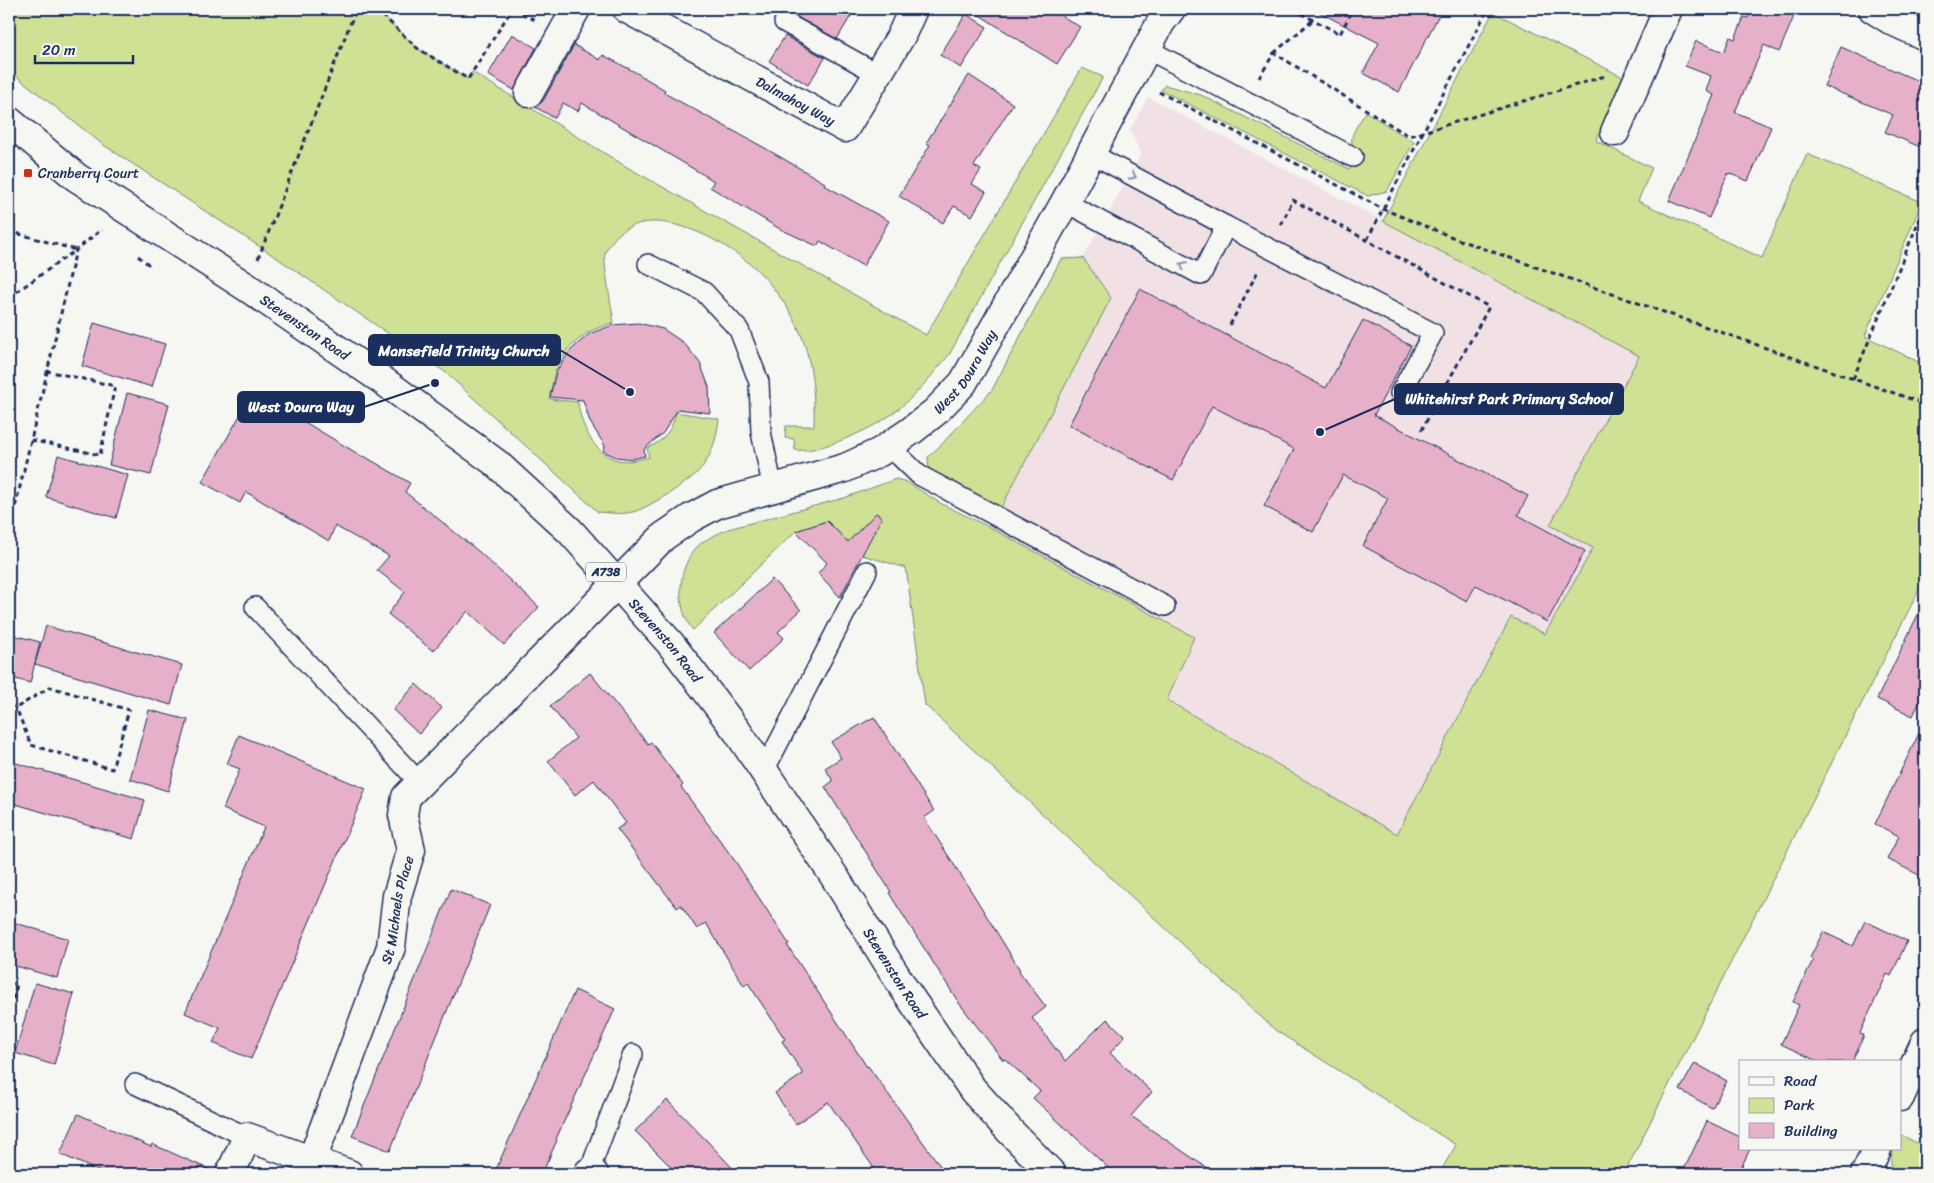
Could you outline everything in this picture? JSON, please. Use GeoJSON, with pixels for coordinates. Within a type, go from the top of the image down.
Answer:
{"type":"FeatureCollection","features":[{"type":"Feature","properties":{"kind":"main road"},"geometry":{"type":"LineString","coordinates":[[529,94],[576,9]]}},
{"type":"Feature","properties":{"kind":"main road","name":"Dalmahoy Way"},"geometry":{"type":"LineString","coordinates":[[627,9],[845,128],[901,36],[913,9]]}},
{"type":"Feature","properties":{"kind":"main road","name":"West Doura Way"},"geometry":{"type":"LineString","coordinates":[[617,584],[664,536],[691,518],[718,504],[845,468],[889,446],[935,412],[963,383],[1065,202],[1130,77],[1161,22],[1172,9]]}},
{"type":"Feature","properties":{"kind":"main road"},"geometry":{"type":"LineString","coordinates":[[1615,132],[1668,9]]}},
{"type":"Feature","properties":{"kind":"main road"},"geometry":{"type":"LineString","coordinates":[[1873,9],[1925,36]]}},
{"type":"Feature","properties":{"kind":"main road","name":"Stevenston Road"},"geometry":{"type":"LineString","coordinates":[[9,121],[76,177],[382,380],[496,463],[570,531],[670,644],[737,731],[973,1090],[1010,1132],[1052,1174]]}},
{"type":"Feature","properties":{"kind":"main road","name":"St Michaels Place"},"geometry":{"type":"LineString","coordinates":[[312,1160],[391,947],[397,896],[411,850],[403,815],[406,797],[617,584]]}},
{"type":"Feature","properties":{"kind":"main road"},"geometry":{"type":"LineString","coordinates":[[1902,1093],[1925,1042]]}},
{"type":"Feature","properties":{"kind":"main road"},"geometry":{"type":"LineString","coordinates":[[230,1174],[246,1137],[349,1174]]}},
{"type":"Feature","properties":{"kind":"main road"},"geometry":{"type":"LineString","coordinates":[[1865,1174],[1877,1150]]}},
{"type":"Feature","properties":{"kind":"lane"},"geometry":{"type":"LineString","coordinates":[[784,22],[878,74]]}},
{"type":"Feature","properties":{"kind":"lane"},"geometry":{"type":"LineString","coordinates":[[1147,49],[1353,157]]}},
{"type":"Feature","properties":{"kind":"lane"},"geometry":{"type":"LineString","coordinates":[[1090,153],[1433,333],[1400,393]]}},
{"type":"Feature","properties":{"kind":"lane"},"geometry":{"type":"LineString","coordinates":[[1065,202],[1201,275],[1226,226]]}},
{"type":"Feature","properties":{"kind":"lane"},"geometry":{"type":"LineString","coordinates":[[648,264],[704,292],[739,330],[759,382],[761,432],[773,489]]}},
{"type":"Feature","properties":{"kind":"lane"},"geometry":{"type":"LineString","coordinates":[[889,446],[919,475],[1165,606]]}},
{"type":"Feature","properties":{"kind":"lane"},"geometry":{"type":"LineString","coordinates":[[764,771],[868,571]]}},
{"type":"Feature","properties":{"kind":"lane"},"geometry":{"type":"LineString","coordinates":[[255,607],[420,783]]}},
{"type":"Feature","properties":{"kind":"lane"},"geometry":{"type":"LineString","coordinates":[[590,1173],[633,1054]]}},
{"type":"Feature","properties":{"kind":"lane"},"geometry":{"type":"LineString","coordinates":[[135,1084],[246,1137]]}},
{"type":"Feature","properties":{"kind":"path"},"geometry":{"type":"LineString","coordinates":[[250,254],[258,260],[356,9]]}},
{"type":"Feature","properties":{"kind":"path"},"geometry":{"type":"LineString","coordinates":[[376,9],[417,48],[468,79],[512,9]]}},
{"type":"Feature","properties":{"kind":"path"},"geometry":{"type":"LineString","coordinates":[[1293,9],[1340,34],[1353,9]]}},
{"type":"Feature","properties":{"kind":"path"},"geometry":{"type":"LineString","coordinates":[[1367,240],[1488,9]]}},
{"type":"Feature","properties":{"kind":"path"},"geometry":{"type":"LineString","coordinates":[[1245,101],[1274,53],[1314,20]]}},
{"type":"Feature","properties":{"kind":"path"},"geometry":{"type":"LineString","coordinates":[[1274,53],[1409,136],[1644,65]]}},
{"type":"Feature","properties":{"kind":"path"},"geometry":{"type":"LineString","coordinates":[[1130,77],[1383,209],[1462,241],[1925,404]]}},
{"type":"Feature","properties":{"kind":"path"},"geometry":{"type":"LineString","coordinates":[[1852,379],[1925,206]]}},
{"type":"Feature","properties":{"kind":"path"},"geometry":{"type":"LineString","coordinates":[[9,297],[76,250],[100,230],[108,236]]}},
{"type":"Feature","properties":{"kind":"path"},"geometry":{"type":"LineString","coordinates":[[9,231],[76,250]]}},
{"type":"Feature","properties":{"kind":"path"},"geometry":{"type":"LineString","coordinates":[[132,253],[148,264],[166,235]]}},
{"type":"Feature","properties":{"kind":"path"},"geometry":{"type":"LineString","coordinates":[[9,533],[76,250]]}},
{"type":"Feature","properties":{"kind":"path"},"geometry":{"type":"LineString","coordinates":[[31,440],[100,455],[115,386],[47,371]]}},
{"type":"Feature","properties":{"kind":"path"},"geometry":{"type":"LineString","coordinates":[[9,706],[16,708],[50,687],[129,710],[112,769],[31,745],[16,708]]}},
{"type":"Feature","properties":{"kind":"path"},"geometry":{"type":"LineString","coordinates":[[9,983],[17,985],[9,1013]]}},
{"type":"Feature","properties":{"kind":"shaded area"},"geometry":{"type":"Polygon","coordinates":[[[1148,97],[1639,356],[1550,525],[1593,547],[1545,634],[1510,617],[1397,834],[1167,700],[1194,637],[991,528],[1111,298],[1083,258],[1141,155],[1130,130],[1148,97]]]}},
{"type":"Feature","properties":{"kind":"green space"},"geometry":{"type":"Polygon","coordinates":[[[9,9],[376,9],[417,48],[468,79],[472,72],[627,167],[926,335],[1082,68],[1103,77],[949,355],[915,394],[900,408],[859,433],[831,444],[806,450],[795,450],[794,439],[785,438],[786,426],[814,426],[814,396],[810,367],[803,339],[790,312],[774,288],[754,267],[726,246],[690,229],[671,224],[652,222],[635,225],[615,237],[605,254],[606,276],[614,322],[588,332],[568,349],[555,372],[549,399],[578,402],[585,429],[595,445],[609,457],[622,461],[649,457],[647,448],[663,438],[670,429],[676,412],[719,419],[712,449],[703,466],[691,478],[672,492],[643,508],[631,512],[613,513],[598,512],[445,372],[274,256],[102,144],[16,76],[9,69],[9,9]]]}},
{"type":"Feature","properties":{"kind":"green space"},"geometry":{"type":"Polygon","coordinates":[[[1493,12],[1623,77],[1596,141],[1652,168],[1638,201],[1762,258],[1807,154],[1922,202],[1865,336],[1925,365],[1925,578],[1624,1174],[1439,1174],[1456,1145],[1275,1030],[925,705],[906,568],[862,555],[827,521],[796,531],[693,630],[683,611],[681,599],[682,575],[686,564],[698,546],[712,536],[728,529],[844,498],[896,479],[907,482],[940,503],[991,528],[1194,637],[1167,700],[1397,834],[1511,617],[1545,634],[1593,548],[1550,525],[1639,356],[1383,221],[1493,12]]]}},
{"type":"Feature","properties":{"kind":"green space"},"geometry":{"type":"Polygon","coordinates":[[[1165,85],[1201,95],[1349,169],[1359,151],[1354,147],[1352,138],[1356,127],[1366,112],[1414,142],[1387,191],[1368,196],[1161,90],[1165,85]]]}},
{"type":"Feature","properties":{"kind":"green space"},"geometry":{"type":"Polygon","coordinates":[[[1083,258],[1111,298],[1001,508],[929,470],[928,457],[992,390],[1061,259],[1083,258]]]}},
{"type":"Feature","properties":{"kind":"green space"},"geometry":{"type":"Polygon","coordinates":[[[1902,1136],[1925,1147],[1925,1174],[1891,1174],[1891,1157],[1894,1150],[1902,1150],[1902,1136]]]}},
{"type":"Feature","properties":{"kind":"building"},"geometry":{"type":"Polygon","coordinates":[[[802,9],[855,9],[837,39],[797,17],[802,9]]]}},
{"type":"Feature","properties":{"kind":"building"},"geometry":{"type":"Polygon","coordinates":[[[970,9],[1051,9],[1080,27],[1057,64],[970,9]]]}},
{"type":"Feature","properties":{"kind":"building"},"geometry":{"type":"Polygon","coordinates":[[[1313,9],[1442,9],[1399,92],[1363,73],[1379,43],[1313,9]]]}},
{"type":"Feature","properties":{"kind":"building"},"geometry":{"type":"Polygon","coordinates":[[[1753,9],[1797,9],[1779,52],[1764,45],[1735,112],[1771,127],[1759,156],[1748,181],[1728,173],[1709,218],[1669,201],[1714,95],[1706,91],[1711,76],[1685,66],[1696,41],[1724,52],[1730,37],[1735,39],[1744,17],[1748,18],[1753,9]]]}},
{"type":"Feature","properties":{"kind":"building"},"geometry":{"type":"Polygon","coordinates":[[[966,14],[987,27],[961,68],[940,55],[966,14]]]}},
{"type":"Feature","properties":{"kind":"building"},"geometry":{"type":"Polygon","coordinates":[[[512,34],[536,48],[514,90],[488,75],[512,34]]]}},
{"type":"Feature","properties":{"kind":"building"},"geometry":{"type":"Polygon","coordinates":[[[785,36],[825,58],[808,85],[769,61],[785,36]]]}},
{"type":"Feature","properties":{"kind":"building"},"geometry":{"type":"Polygon","coordinates":[[[574,45],[600,60],[603,55],[635,72],[665,90],[664,93],[763,147],[825,183],[824,185],[889,221],[863,266],[820,241],[817,246],[780,229],[710,187],[714,181],[582,103],[578,111],[563,103],[555,118],[535,107],[543,101],[574,45]]]}},
{"type":"Feature","properties":{"kind":"building"},"geometry":{"type":"Polygon","coordinates":[[[1841,47],[1925,84],[1925,149],[1885,132],[1893,115],[1824,86],[1841,47]]]}},
{"type":"Feature","properties":{"kind":"building"},"geometry":{"type":"Polygon","coordinates":[[[969,75],[1013,104],[974,166],[981,170],[972,184],[986,192],[972,216],[954,206],[943,223],[899,196],[930,145],[926,143],[969,75]]]}},
{"type":"Feature","properties":{"kind":"building"},"geometry":{"type":"Polygon","coordinates":[[[1140,289],[1326,388],[1363,320],[1411,346],[1374,415],[1528,496],[1518,515],[1585,551],[1547,622],[1476,585],[1467,601],[1363,546],[1388,498],[1343,475],[1313,532],[1264,506],[1294,449],[1212,406],[1173,480],[1069,425],[1140,289]]]}},
{"type":"Feature","properties":{"kind":"building"},"geometry":{"type":"Polygon","coordinates":[[[94,323],[165,344],[152,387],[82,366],[94,323]]]}},
{"type":"Feature","properties":{"kind":"building"},"geometry":{"type":"Polygon","coordinates":[[[638,323],[663,329],[684,343],[700,363],[709,387],[710,413],[678,409],[663,433],[644,449],[645,456],[632,459],[616,457],[603,451],[605,446],[590,422],[583,400],[550,397],[556,372],[570,351],[589,334],[613,325],[638,323]]]}},
{"type":"Feature","properties":{"kind":"building"},"geometry":{"type":"Polygon","coordinates":[[[127,393],[169,404],[151,475],[109,465],[127,393]]]}},
{"type":"Feature","properties":{"kind":"building"},"geometry":{"type":"Polygon","coordinates":[[[250,398],[262,404],[265,398],[410,483],[405,492],[478,551],[539,607],[504,645],[468,611],[433,651],[388,614],[405,592],[377,570],[389,556],[335,526],[329,541],[246,492],[240,503],[202,482],[250,398]]]}},
{"type":"Feature","properties":{"kind":"building"},"geometry":{"type":"Polygon","coordinates":[[[58,455],[128,475],[116,518],[46,497],[58,455]]]}},
{"type":"Feature","properties":{"kind":"building"},"geometry":{"type":"Polygon","coordinates":[[[876,513],[882,517],[840,597],[818,573],[827,563],[796,531],[827,521],[848,542],[876,513]]]}},
{"type":"Feature","properties":{"kind":"building"},"geometry":{"type":"Polygon","coordinates":[[[772,579],[801,610],[778,632],[784,638],[749,671],[714,633],[772,579]]]}},
{"type":"Feature","properties":{"kind":"building"},"geometry":{"type":"Polygon","coordinates":[[[1925,600],[1925,690],[1913,716],[1877,699],[1925,600]]]}},
{"type":"Feature","properties":{"kind":"building"},"geometry":{"type":"Polygon","coordinates":[[[46,626],[182,665],[171,705],[35,664],[46,626]]]}},
{"type":"Feature","properties":{"kind":"building"},"geometry":{"type":"Polygon","coordinates":[[[9,634],[40,642],[30,683],[9,677],[9,634]]]}},
{"type":"Feature","properties":{"kind":"building"},"geometry":{"type":"Polygon","coordinates":[[[590,673],[648,744],[651,742],[683,785],[681,787],[735,861],[789,944],[787,945],[867,1067],[946,1174],[878,1174],[828,1102],[796,1124],[775,1093],[803,1074],[782,1041],[785,1039],[748,983],[744,986],[706,923],[697,929],[681,905],[677,908],[617,829],[626,823],[594,780],[575,795],[548,761],[576,738],[550,706],[590,673]]]}},
{"type":"Feature","properties":{"kind":"building"},"geometry":{"type":"Polygon","coordinates":[[[416,684],[442,708],[419,734],[393,710],[416,684]]]}},
{"type":"Feature","properties":{"kind":"building"},"geometry":{"type":"Polygon","coordinates":[[[149,710],[188,720],[168,791],[130,779],[149,710]]]}},
{"type":"Feature","properties":{"kind":"building"},"geometry":{"type":"Polygon","coordinates":[[[874,717],[934,811],[924,818],[973,894],[1019,971],[1046,1007],[1032,1018],[1065,1061],[1107,1019],[1125,1036],[1110,1053],[1152,1092],[1131,1116],[1216,1174],[1115,1174],[1033,1098],[1040,1091],[1005,1059],[1003,1060],[959,1003],[825,787],[833,781],[825,768],[841,758],[831,742],[874,717]]]}},
{"type":"Feature","properties":{"kind":"building"},"geometry":{"type":"Polygon","coordinates":[[[1925,721],[1925,878],[1887,859],[1899,836],[1875,824],[1925,721]]]}},
{"type":"Feature","properties":{"kind":"building"},"geometry":{"type":"Polygon","coordinates":[[[239,735],[366,789],[251,1059],[213,1043],[220,1028],[185,1013],[264,827],[223,809],[240,769],[227,764],[239,735]]]}},
{"type":"Feature","properties":{"kind":"building"},"geometry":{"type":"Polygon","coordinates":[[[9,761],[145,800],[134,839],[9,802],[9,761]]]}},
{"type":"Feature","properties":{"kind":"building"},"geometry":{"type":"Polygon","coordinates":[[[451,889],[490,905],[390,1151],[352,1136],[451,889]]]}},
{"type":"Feature","properties":{"kind":"building"},"geometry":{"type":"Polygon","coordinates":[[[9,921],[68,939],[57,978],[9,964],[9,921]]]}},
{"type":"Feature","properties":{"kind":"building"},"geometry":{"type":"Polygon","coordinates":[[[1865,921],[1907,941],[1891,976],[1887,974],[1860,1033],[1864,1035],[1853,1060],[1815,1060],[1781,1044],[1799,1005],[1793,1002],[1813,960],[1810,958],[1823,932],[1853,946],[1865,921]]]}},
{"type":"Feature","properties":{"kind":"building"},"geometry":{"type":"Polygon","coordinates":[[[35,983],[74,994],[54,1065],[15,1053],[35,983]]]}},
{"type":"Feature","properties":{"kind":"building"},"geometry":{"type":"Polygon","coordinates":[[[575,990],[615,1009],[542,1174],[494,1174],[575,990]]]}},
{"type":"Feature","properties":{"kind":"building"},"geometry":{"type":"Polygon","coordinates":[[[1695,1063],[1727,1081],[1712,1108],[1680,1090],[1695,1063]]]}},
{"type":"Feature","properties":{"kind":"building"},"geometry":{"type":"Polygon","coordinates":[[[667,1100],[738,1174],[678,1174],[635,1131],[667,1100]]]}},
{"type":"Feature","properties":{"kind":"building"},"geometry":{"type":"Polygon","coordinates":[[[78,1114],[151,1147],[152,1144],[215,1172],[215,1174],[105,1174],[60,1154],[78,1114]]]}},
{"type":"Feature","properties":{"kind":"building"},"geometry":{"type":"Polygon","coordinates":[[[1707,1121],[1739,1137],[1739,1150],[1750,1150],[1738,1174],[1682,1174],[1707,1121]]]}},
{"type":"Feature","properties":{"kind":"place","name":"Cranberry Court"},"geometry":{"type":"Point","coordinates":[28,173]}},
{"type":"Feature","properties":{"kind":"place","name":"West Doura Way"},"geometry":{"type":"Point","coordinates":[435,383]}},
{"type":"Feature","properties":{"kind":"place","name":"Mansefield Trinity Church"},"geometry":{"type":"Point","coordinates":[630,392]}},
{"type":"Feature","properties":{"kind":"place","name":"Whitehirst Park Primary School"},"geometry":{"type":"Point","coordinates":[1320,432]}}]}
